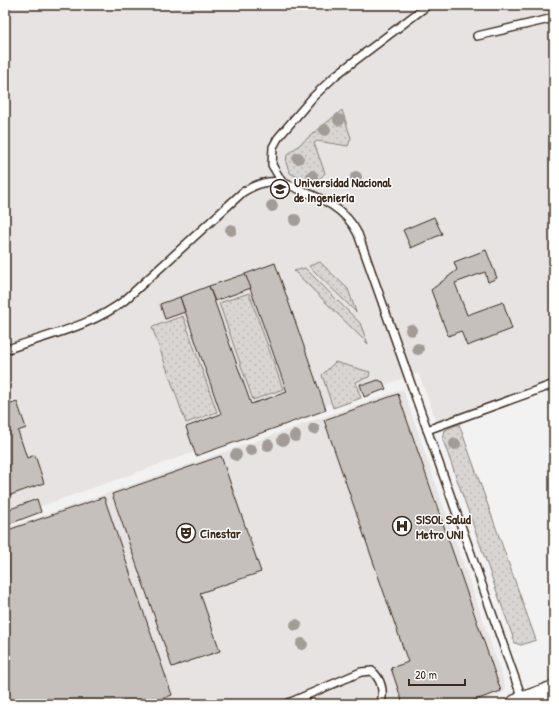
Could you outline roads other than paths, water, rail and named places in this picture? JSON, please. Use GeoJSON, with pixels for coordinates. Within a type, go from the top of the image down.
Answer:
{"type":"FeatureCollection","features":[{"type":"Feature","properties":{"kind":"street"},"geometry":{"type":"LineString","coordinates":[[520,703],[554,690]]}},
{"type":"Feature","properties":{"kind":"lane"},"geometry":{"type":"LineString","coordinates":[[282,182],[272,165],[273,148],[278,138],[313,97],[336,75],[428,5]]}},
{"type":"Feature","properties":{"kind":"lane"},"geometry":{"type":"LineString","coordinates":[[477,36],[554,18]]}},
{"type":"Feature","properties":{"kind":"lane"},"geometry":{"type":"LineString","coordinates":[[5,350],[94,319],[111,311],[125,300],[243,192],[263,182],[282,182],[339,209],[354,225],[427,430],[520,703]]}},
{"type":"Feature","properties":{"kind":"lane"},"geometry":{"type":"LineString","coordinates":[[427,430],[554,384]]}},
{"type":"Feature","properties":{"kind":"lane"},"geometry":{"type":"LineString","coordinates":[[286,704],[361,672],[372,671],[380,679],[383,697],[381,704]]}},
{"type":"Feature","properties":{"kind":"place","name":"Universidad Nacional de Ingeniería"},"geometry":{"type":"Point","coordinates":[280,189]}},
{"type":"Feature","properties":{"kind":"place","name":"SISOL Salud Metro UNI"},"geometry":{"type":"Point","coordinates":[402,526]}},
{"type":"Feature","properties":{"kind":"place","name":"Cinestar"},"geometry":{"type":"Point","coordinates":[186,533]}}]}
